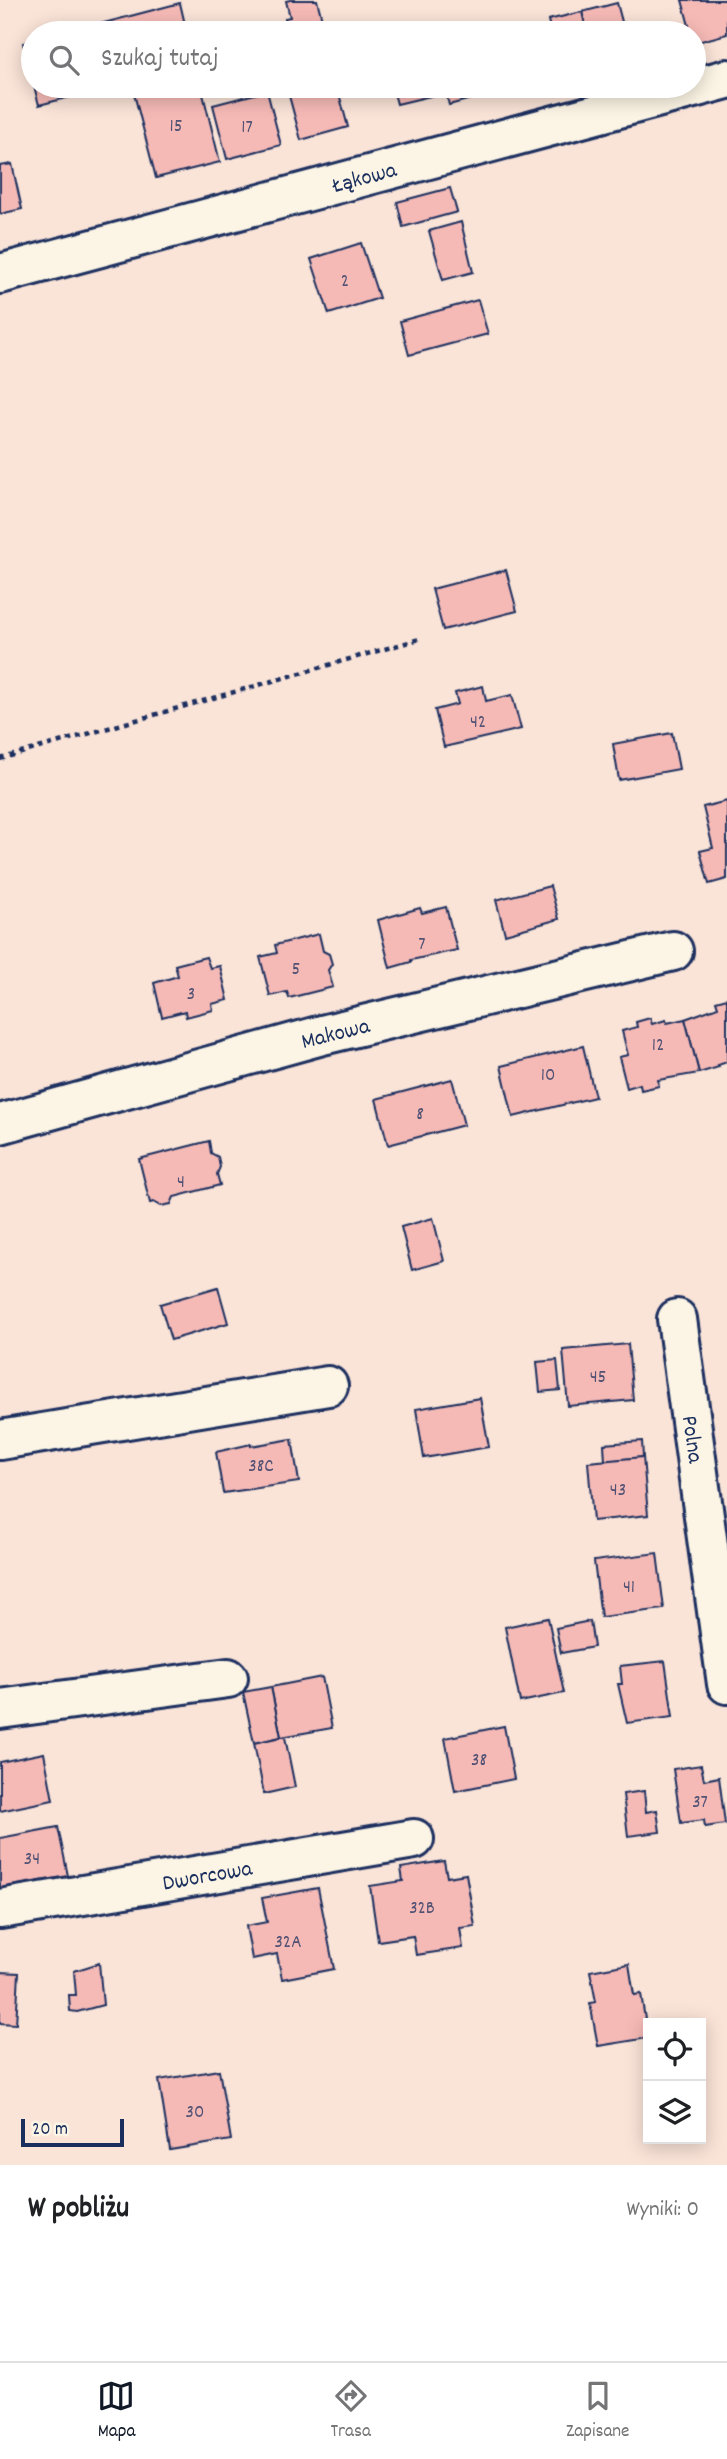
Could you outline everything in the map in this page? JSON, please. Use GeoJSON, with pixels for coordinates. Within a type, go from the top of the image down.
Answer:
{"type":"FeatureCollection","features":[{"type":"Feature","properties":{"kind":"street","name":"Łąkowa"},"geometry":{"type":"LineString","coordinates":[[706,85],[727,79]]}},
{"type":"Feature","properties":{"kind":"street","name":"Łąkowa"},"geometry":{"type":"LineString","coordinates":[[0,274],[656,98]]}},
{"type":"Feature","properties":{"kind":"street","name":"Makowa"},"geometry":{"type":"LineString","coordinates":[[0,1124],[322,1035],[673,951]]}},
{"type":"Feature","properties":{"kind":"street","name":"Polna"},"geometry":{"type":"LineString","coordinates":[[677,1319],[727,1684]]}},
{"type":"Feature","properties":{"kind":"street"},"geometry":{"type":"LineString","coordinates":[[0,1440],[328,1386]]}},
{"type":"Feature","properties":{"kind":"street"},"geometry":{"type":"LineString","coordinates":[[0,1709],[228,1678]]}},
{"type":"Feature","properties":{"kind":"street","name":"Dworcowa"},"geometry":{"type":"LineString","coordinates":[[0,1909],[414,1839]]}},
{"type":"Feature","properties":{"kind":"path"},"geometry":{"type":"LineString","coordinates":[[0,759],[423,638]]}},
{"type":"Feature","properties":{"kind":"building"},"geometry":{"type":"Polygon","coordinates":[[[317,0],[322,21],[286,21],[285,18],[290,17],[286,1],[317,0]]]}},
{"type":"Feature","properties":{"kind":"building"},"geometry":{"type":"Polygon","coordinates":[[[682,0],[727,0],[727,34],[706,40],[706,21],[688,21],[682,0]]]}},
{"type":"Feature","properties":{"kind":"building"},"geometry":{"type":"Polygon","coordinates":[[[180,3],[184,21],[111,21],[180,3]]]}},
{"type":"Feature","properties":{"kind":"building"},"geometry":{"type":"Polygon","coordinates":[[[617,3],[622,21],[584,21],[582,12],[617,3]]]}},
{"type":"Feature","properties":{"kind":"building"},"geometry":{"type":"Polygon","coordinates":[[[582,12],[584,21],[548,21],[582,12]]]}},
{"type":"Feature","properties":{"kind":"building"},"geometry":{"type":"Polygon","coordinates":[[[37,98],[66,98],[39,105],[37,98]]]}},
{"type":"Feature","properties":{"kind":"building"},"geometry":{"type":"Polygon","coordinates":[[[135,98],[204,98],[220,162],[156,178],[135,98]]]}},
{"type":"Feature","properties":{"kind":"building"},"geometry":{"type":"Polygon","coordinates":[[[240,98],[269,98],[281,145],[227,159],[213,105],[240,98]]]}},
{"type":"Feature","properties":{"kind":"building"},"geometry":{"type":"Polygon","coordinates":[[[290,98],[340,98],[348,127],[301,140],[290,98]]]}},
{"type":"Feature","properties":{"kind":"building"},"geometry":{"type":"Polygon","coordinates":[[[395,98],[422,98],[397,104],[395,98]]]}},
{"type":"Feature","properties":{"kind":"building"},"geometry":{"type":"Polygon","coordinates":[[[447,98],[471,98],[471,99],[449,105],[447,98]]]}},
{"type":"Feature","properties":{"kind":"building"},"geometry":{"type":"Polygon","coordinates":[[[12,164],[22,209],[0,214],[0,166],[12,164]]]}},
{"type":"Feature","properties":{"kind":"building"},"geometry":{"type":"Polygon","coordinates":[[[450,188],[457,212],[403,227],[397,202],[450,188]]]}},
{"type":"Feature","properties":{"kind":"building"},"geometry":{"type":"Polygon","coordinates":[[[461,222],[473,272],[443,280],[429,231],[461,222]]]}},
{"type":"Feature","properties":{"kind":"building"},"geometry":{"type":"Polygon","coordinates":[[[361,243],[379,298],[329,314],[311,259],[361,243]]]}},
{"type":"Feature","properties":{"kind":"building"},"geometry":{"type":"Polygon","coordinates":[[[478,300],[488,334],[409,355],[400,321],[478,300]]]}},
{"type":"Feature","properties":{"kind":"building"},"geometry":{"type":"Polygon","coordinates":[[[506,570],[517,611],[443,630],[432,589],[506,570]]]}},
{"type":"Feature","properties":{"kind":"building"},"geometry":{"type":"Polygon","coordinates":[[[483,686],[486,701],[512,695],[521,729],[444,747],[435,710],[458,704],[455,693],[483,686]]]}},
{"type":"Feature","properties":{"kind":"building"},"geometry":{"type":"Polygon","coordinates":[[[672,733],[679,769],[619,780],[613,744],[672,733]]]}},
{"type":"Feature","properties":{"kind":"building"},"geometry":{"type":"Polygon","coordinates":[[[727,801],[727,879],[709,884],[700,851],[713,848],[703,807],[727,801]]]}},
{"type":"Feature","properties":{"kind":"building"},"geometry":{"type":"Polygon","coordinates":[[[550,886],[559,919],[505,934],[496,900],[550,886]]]}},
{"type":"Feature","properties":{"kind":"building"},"geometry":{"type":"Polygon","coordinates":[[[446,907],[457,950],[411,960],[390,968],[378,920],[420,908],[422,913],[446,907]]]}},
{"type":"Feature","properties":{"kind":"building"},"geometry":{"type":"Polygon","coordinates":[[[319,934],[323,951],[329,954],[332,964],[328,970],[333,987],[289,998],[287,992],[270,996],[260,957],[277,953],[275,945],[319,934]]]}},
{"type":"Feature","properties":{"kind":"building"},"geometry":{"type":"Polygon","coordinates":[[[206,957],[210,968],[220,966],[228,1000],[212,1004],[213,1010],[186,1017],[185,1011],[162,1017],[154,983],[178,976],[175,965],[206,957]]]}},
{"type":"Feature","properties":{"kind":"building"},"geometry":{"type":"Polygon","coordinates":[[[727,998],[727,1062],[699,1073],[685,1019],[718,1007],[716,1001],[727,998]]]}},
{"type":"Feature","properties":{"kind":"building"},"geometry":{"type":"Polygon","coordinates":[[[650,1018],[652,1024],[685,1019],[699,1073],[658,1080],[659,1086],[641,1090],[640,1084],[627,1088],[619,1057],[628,1055],[622,1031],[637,1027],[636,1022],[650,1018]]]}},
{"type":"Feature","properties":{"kind":"building"},"geometry":{"type":"Polygon","coordinates":[[[583,1046],[595,1097],[513,1117],[501,1066],[583,1046]]]}},
{"type":"Feature","properties":{"kind":"building"},"geometry":{"type":"Polygon","coordinates":[[[452,1079],[464,1125],[388,1145],[376,1099],[452,1079]]]}},
{"type":"Feature","properties":{"kind":"building"},"geometry":{"type":"Polygon","coordinates":[[[209,1141],[211,1153],[218,1157],[220,1167],[217,1174],[220,1185],[174,1197],[171,1204],[161,1206],[150,1203],[139,1159],[209,1141]]]}},
{"type":"Feature","properties":{"kind":"building"},"geometry":{"type":"Polygon","coordinates":[[[433,1218],[444,1261],[412,1270],[401,1227],[433,1218]]]}},
{"type":"Feature","properties":{"kind":"building"},"geometry":{"type":"Polygon","coordinates":[[[218,1287],[228,1323],[171,1340],[160,1304],[218,1287]]]}},
{"type":"Feature","properties":{"kind":"building"},"geometry":{"type":"Polygon","coordinates":[[[628,1344],[633,1400],[568,1406],[563,1350],[628,1344]]]}},
{"type":"Feature","properties":{"kind":"building"},"geometry":{"type":"Polygon","coordinates":[[[557,1360],[560,1390],[540,1392],[537,1362],[557,1360]]]}},
{"type":"Feature","properties":{"kind":"building"},"geometry":{"type":"Polygon","coordinates":[[[480,1398],[489,1447],[424,1458],[416,1409],[480,1398]]]}},
{"type":"Feature","properties":{"kind":"building"},"geometry":{"type":"Polygon","coordinates":[[[292,1439],[299,1482],[223,1493],[216,1452],[292,1439]]]}},
{"type":"Feature","properties":{"kind":"building"},"geometry":{"type":"Polygon","coordinates":[[[642,1441],[643,1457],[605,1461],[604,1444],[642,1441]]]}},
{"type":"Feature","properties":{"kind":"building"},"geometry":{"type":"Polygon","coordinates":[[[643,1457],[648,1515],[593,1521],[588,1462],[643,1457]]]}},
{"type":"Feature","properties":{"kind":"building"},"geometry":{"type":"Polygon","coordinates":[[[657,1553],[664,1609],[601,1617],[594,1561],[657,1553]]]}},
{"type":"Feature","properties":{"kind":"building"},"geometry":{"type":"Polygon","coordinates":[[[548,1618],[564,1693],[520,1702],[505,1627],[548,1618]]]}},
{"type":"Feature","properties":{"kind":"building"},"geometry":{"type":"Polygon","coordinates":[[[590,1621],[594,1647],[561,1653],[556,1628],[590,1621]]]}},
{"type":"Feature","properties":{"kind":"building"},"geometry":{"type":"Polygon","coordinates":[[[665,1661],[673,1717],[627,1723],[618,1684],[622,1684],[620,1666],[665,1661]]]}},
{"type":"Feature","properties":{"kind":"building"},"geometry":{"type":"Polygon","coordinates":[[[322,1677],[332,1728],[281,1737],[271,1687],[322,1677]]]}},
{"type":"Feature","properties":{"kind":"building"},"geometry":{"type":"Polygon","coordinates":[[[271,1687],[281,1737],[254,1743],[243,1692],[271,1687]]]}},
{"type":"Feature","properties":{"kind":"building"},"geometry":{"type":"Polygon","coordinates":[[[504,1726],[514,1779],[455,1791],[445,1738],[504,1726]]]}},
{"type":"Feature","properties":{"kind":"building"},"geometry":{"type":"Polygon","coordinates":[[[285,1737],[295,1787],[264,1794],[254,1743],[285,1737]]]}},
{"type":"Feature","properties":{"kind":"building"},"geometry":{"type":"Polygon","coordinates":[[[44,1753],[53,1800],[0,1811],[0,1762],[44,1753]]]}},
{"type":"Feature","properties":{"kind":"building"},"geometry":{"type":"Polygon","coordinates":[[[701,1765],[704,1780],[719,1777],[725,1824],[705,1827],[704,1820],[681,1823],[673,1769],[701,1765]]]}},
{"type":"Feature","properties":{"kind":"building"},"geometry":{"type":"Polygon","coordinates":[[[644,1791],[646,1812],[657,1810],[660,1832],[628,1836],[623,1794],[644,1791]]]}},
{"type":"Feature","properties":{"kind":"building"},"geometry":{"type":"Polygon","coordinates":[[[58,1827],[68,1876],[0,1889],[0,1838],[58,1827]]]}},
{"type":"Feature","properties":{"kind":"building"},"geometry":{"type":"Polygon","coordinates":[[[444,1861],[447,1877],[466,1874],[475,1926],[460,1928],[463,1948],[416,1955],[413,1936],[378,1941],[370,1886],[403,1881],[401,1868],[444,1861]]]}},
{"type":"Feature","properties":{"kind":"building"},"geometry":{"type":"Polygon","coordinates":[[[318,1888],[334,1969],[282,1979],[277,1954],[252,1959],[246,1926],[267,1922],[262,1898],[318,1888]]]}},
{"type":"Feature","properties":{"kind":"building"},"geometry":{"type":"Polygon","coordinates":[[[99,1963],[103,2005],[77,2012],[70,2011],[69,1995],[76,1995],[74,1971],[99,1963]]]}},
{"type":"Feature","properties":{"kind":"building"},"geometry":{"type":"Polygon","coordinates":[[[629,1964],[634,1995],[641,1994],[645,2018],[643,2039],[598,2046],[590,2003],[596,2002],[590,1971],[629,1964]]]}},
{"type":"Feature","properties":{"kind":"building"},"geometry":{"type":"Polygon","coordinates":[[[0,1972],[19,1973],[16,2024],[0,2023],[0,1972]]]}},
{"type":"Feature","properties":{"kind":"building"},"geometry":{"type":"Polygon","coordinates":[[[219,2070],[231,2140],[170,2150],[159,2080],[219,2070]]]}}]}
